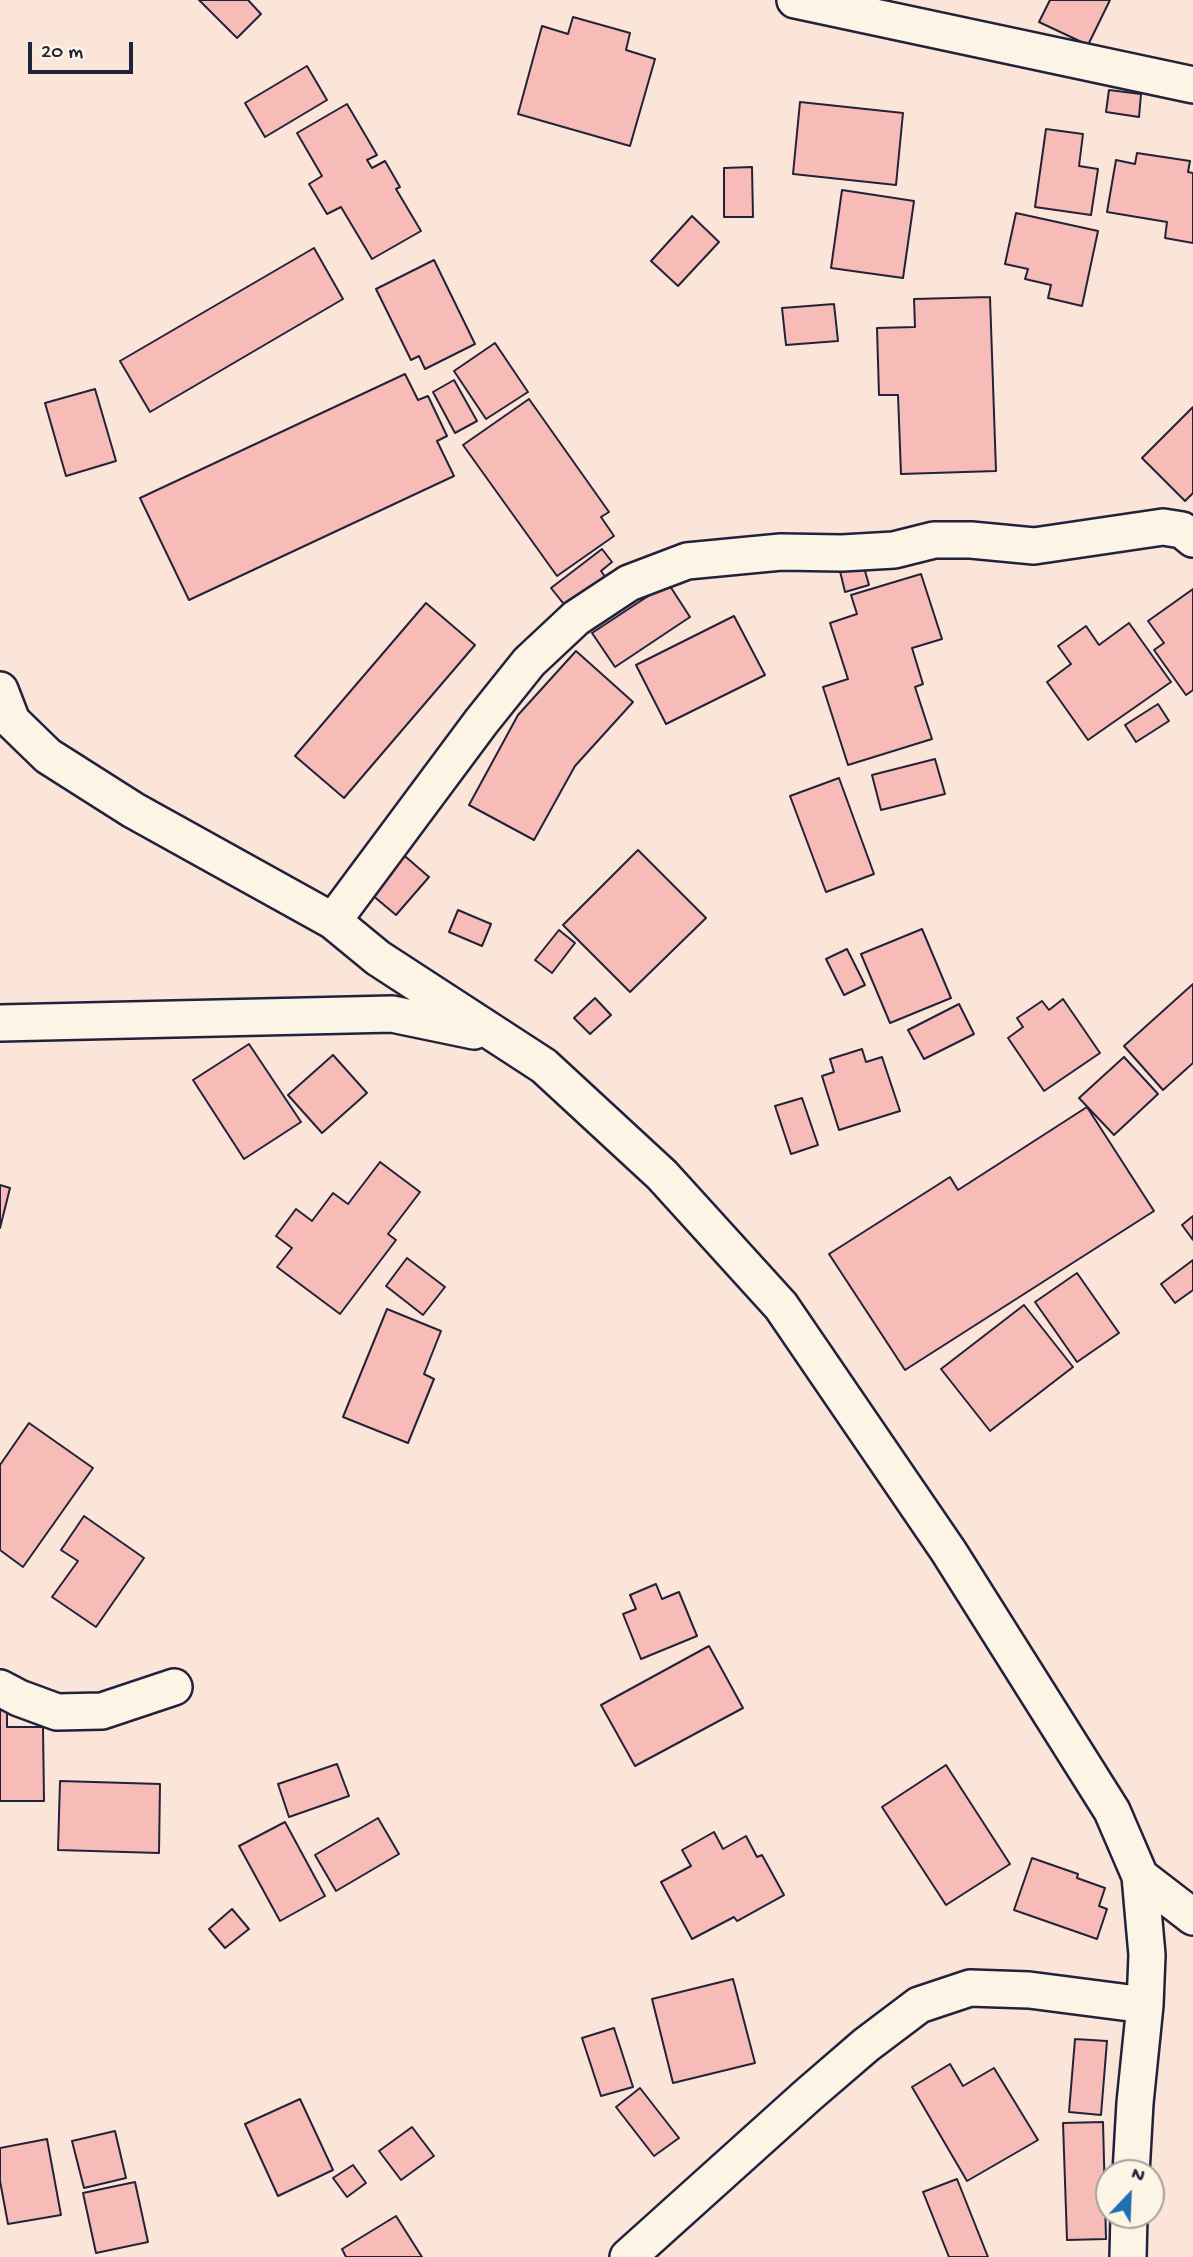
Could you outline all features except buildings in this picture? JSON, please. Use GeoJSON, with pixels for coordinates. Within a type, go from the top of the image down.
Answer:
{"type":"FeatureCollection","features":[{"type":"Feature","properties":{"kind":"street"},"geometry":{"type":"LineString","coordinates":[[795,0],[1193,85]]}},
{"type":"Feature","properties":{"kind":"street"},"geometry":{"type":"LineString","coordinates":[[333,921],[529,662],[576,618],[629,583],[687,561],[781,552],[842,554],[894,550],[934,540],[971,540],[1034,546],[1163,527],[1182,530],[1193,538]]}},
{"type":"Feature","properties":{"kind":"street"},"geometry":{"type":"LineString","coordinates":[[0,690],[12,721],[48,756],[133,810],[333,921],[378,958],[544,1066],[662,1175],[781,1306],[949,1552],[1112,1811],[1140,1877],[1147,1955],[1132,2159]]}},
{"type":"Feature","properties":{"kind":"street"},"geometry":{"type":"LineString","coordinates":[[348,1014],[372,1004],[382,994],[388,979],[378,958]]}},
{"type":"Feature","properties":{"kind":"street"},"geometry":{"type":"LineString","coordinates":[[0,1023],[392,1014],[449,1024],[501,1038]]}},
{"type":"Feature","properties":{"kind":"street"},"geometry":{"type":"LineString","coordinates":[[0,1688],[57,1712],[102,1711],[174,1687]]}},
{"type":"Feature","properties":{"kind":"street"},"geometry":{"type":"LineString","coordinates":[[1140,1877],[1193,1917]]}},
{"type":"Feature","properties":{"kind":"street"},"geometry":{"type":"LineString","coordinates":[[628,2257],[808,2095],[866,2045],[919,2005],[970,1988],[1028,1990],[1145,2005]]}},
{"type":"Feature","properties":{"kind":"street"},"geometry":{"type":"LineString","coordinates":[[1128,2257],[1129,2229]]}}]}
